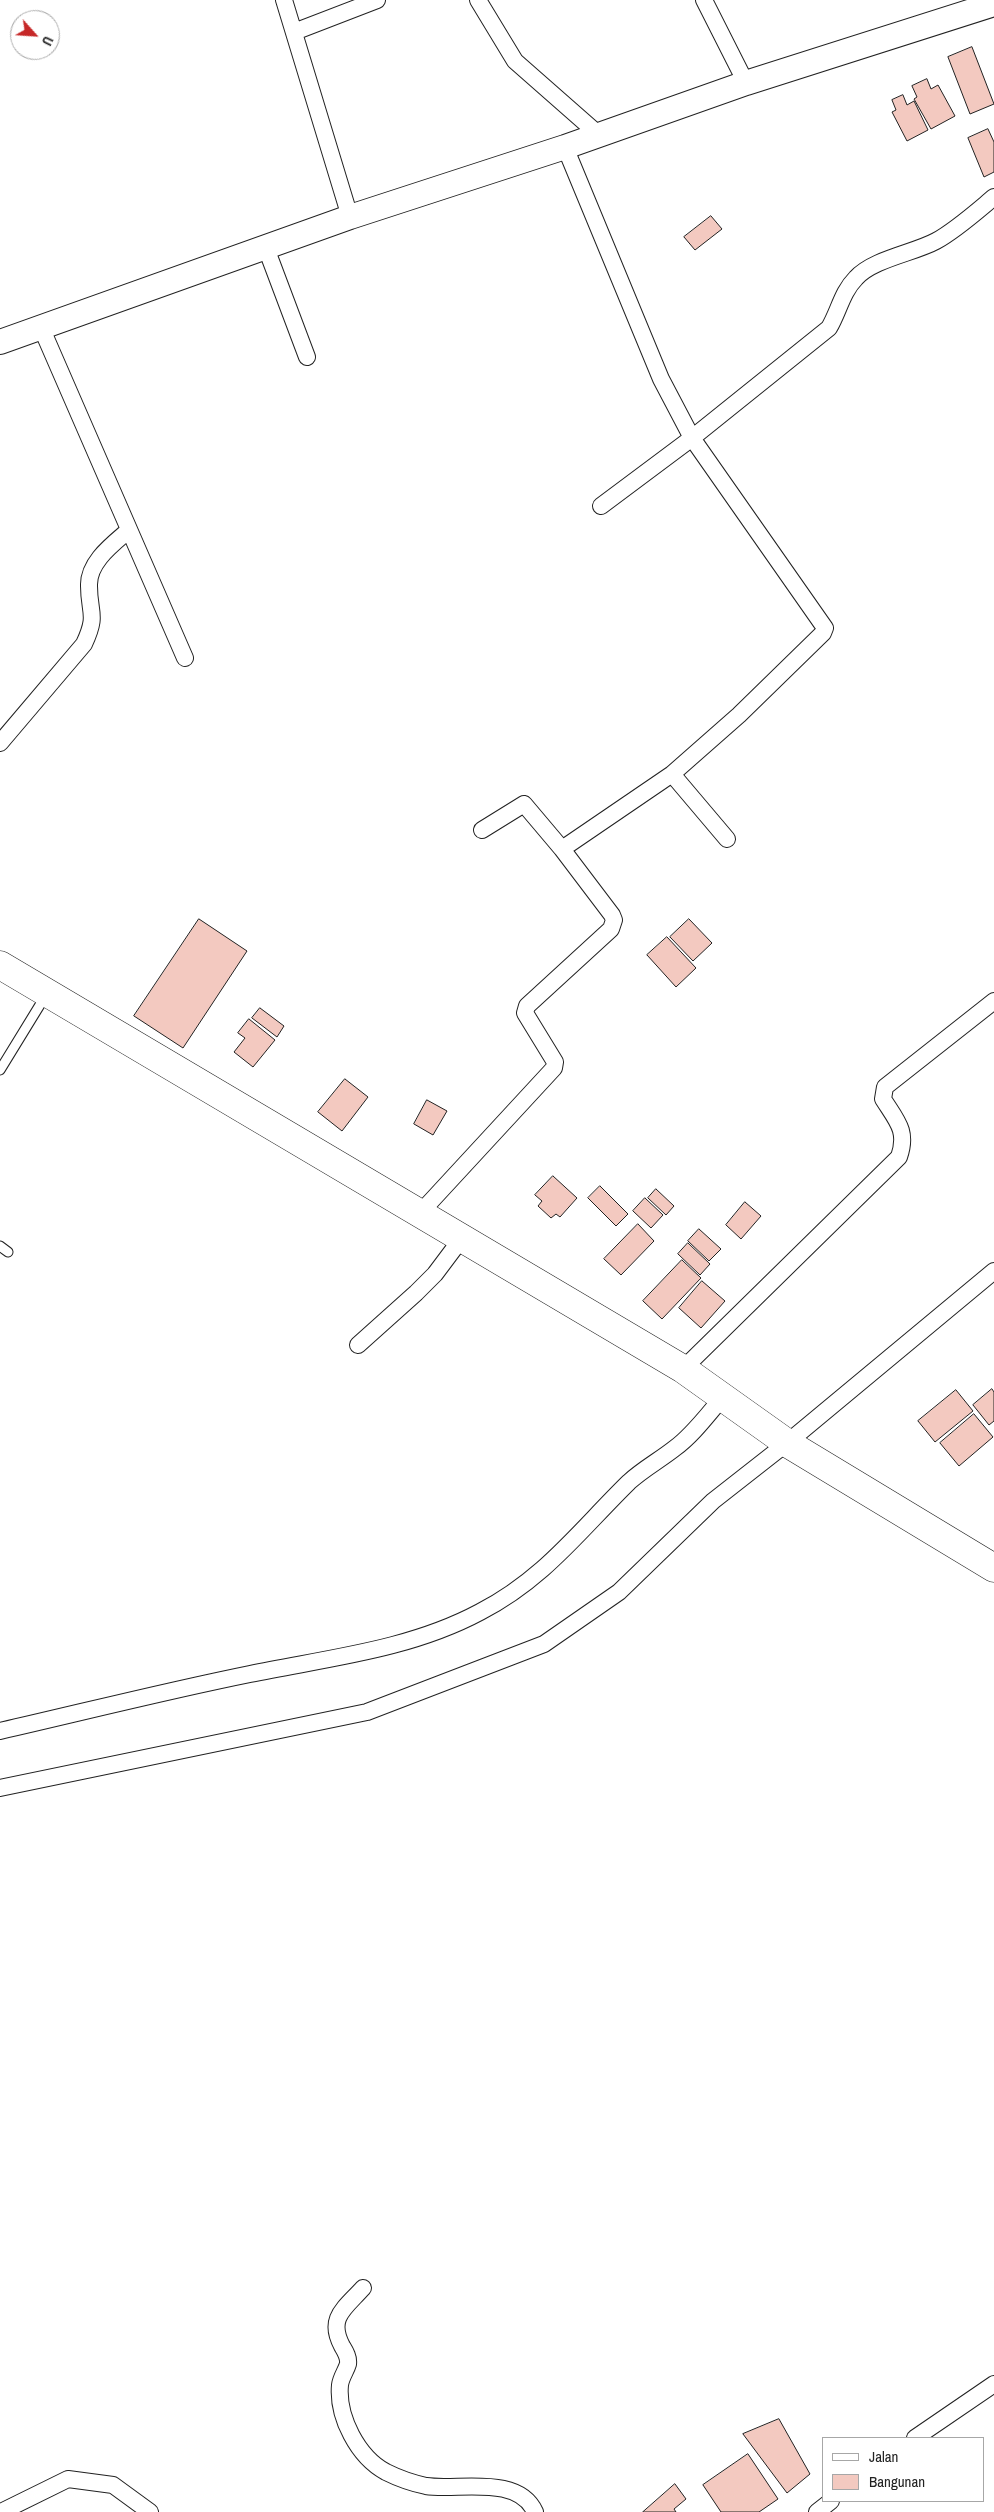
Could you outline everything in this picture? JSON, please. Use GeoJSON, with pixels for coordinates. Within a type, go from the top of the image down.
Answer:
{"type":"FeatureCollection","features":[{"type":"Feature","properties":{"kind":"highway"},"geometry":{"type":"LineString","coordinates":[[0,965],[421,1212],[683,1369],[787,1443],[994,1568]]}},
{"type":"Feature","properties":{"kind":"main road"},"geometry":{"type":"LineString","coordinates":[[0,342],[350,217],[565,147],[746,83],[994,4]]}},
{"type":"Feature","properties":{"kind":"street"},"geometry":{"type":"LineString","coordinates":[[284,0],[350,217]]}},
{"type":"Feature","properties":{"kind":"street"},"geometry":{"type":"LineString","coordinates":[[294,32],[377,0]]}},
{"type":"Feature","properties":{"kind":"street"},"geometry":{"type":"LineString","coordinates":[[478,0],[515,62],[598,134]]}},
{"type":"Feature","properties":{"kind":"street"},"geometry":{"type":"LineString","coordinates":[[704,0],[746,83]]}},
{"type":"Feature","properties":{"kind":"street"},"geometry":{"type":"LineString","coordinates":[[562,849],[672,774],[739,715],[823,633],[824,628],[692,438],[661,379],[565,147]]}},
{"type":"Feature","properties":{"kind":"street"},"geometry":{"type":"LineString","coordinates":[[601,506],[692,438],[829,328],[836,316],[844,293],[857,276],[887,260],[936,241],[994,197]]}},
{"type":"Feature","properties":{"kind":"street"},"geometry":{"type":"LineString","coordinates":[[266,248],[307,357]]}},
{"type":"Feature","properties":{"kind":"street"},"geometry":{"type":"LineString","coordinates":[[40,327],[185,658]]}},
{"type":"Feature","properties":{"kind":"street"},"geometry":{"type":"LineString","coordinates":[[0,743],[84,644],[90,631],[94,614],[89,586],[90,575],[104,553],[129,530]]}},
{"type":"Feature","properties":{"kind":"street"},"geometry":{"type":"LineString","coordinates":[[672,774],[727,839]]}},
{"type":"Feature","properties":{"kind":"street"},"geometry":{"type":"LineString","coordinates":[[421,1212],[554,1068],[556,1062],[525,1013],[527,1006],[611,929],[613,924],[612,915],[562,849],[523,804],[482,830]]}},
{"type":"Feature","properties":{"kind":"street"},"geometry":{"type":"LineString","coordinates":[[683,1369],[899,1157],[904,1144],[903,1131],[883,1099],[885,1087],[994,1001]]}},
{"type":"Feature","properties":{"kind":"street"},"geometry":{"type":"LineString","coordinates":[[358,1345],[416,1293],[434,1274],[462,1238]]}},
{"type":"Feature","properties":{"kind":"street"},"geometry":{"type":"LineString","coordinates":[[0,1788],[367,1712],[544,1644],[619,1592],[713,1501],[787,1443],[994,1271]]}},
{"type":"Feature","properties":{"kind":"street"},"geometry":{"type":"LineString","coordinates":[[0,1731],[166,1691],[343,1658],[452,1626],[481,1612],[530,1580],[560,1555],[630,1481],[653,1462],[676,1448],[723,1397]]}},
{"type":"Feature","properties":{"kind":"street"},"geometry":{"type":"LineString","coordinates":[[362,2288],[340,2315],[336,2326],[336,2336],[348,2357],[348,2364],[340,2385],[343,2415],[347,2428],[357,2444],[384,2471],[402,2480],[426,2486],[477,2485],[499,2488],[528,2501],[534,2512]]}},
{"type":"Feature","properties":{"kind":"street"},"geometry":{"type":"LineString","coordinates":[[916,2437],[994,2384]]}},
{"type":"Feature","properties":{"kind":"street"},"geometry":{"type":"LineString","coordinates":[[1,2512],[68,2479],[113,2485],[150,2512]]}},
{"type":"Feature","properties":{"kind":"street"},"geometry":{"type":"LineString","coordinates":[[817,2512],[831,2502]]}},
{"type":"Feature","properties":{"kind":"lane"},"geometry":{"type":"LineString","coordinates":[[0,1070],[48,993]]}},
{"type":"Feature","properties":{"kind":"lane"},"geometry":{"type":"LineString","coordinates":[[0,1246],[8,1252]]}},
{"type":"Feature","properties":{"kind":"building"},"geometry":{"type":"Polygon","coordinates":[[[972,47],[994,104],[970,114],[948,57],[972,47]]]}},
{"type":"Feature","properties":{"kind":"building"},"geometry":{"type":"Polygon","coordinates":[[[927,79],[931,89],[938,85],[955,116],[931,129],[914,99],[917,97],[912,86],[927,79]]]}},
{"type":"Feature","properties":{"kind":"building"},"geometry":{"type":"Polygon","coordinates":[[[903,95],[907,105],[914,101],[928,130],[907,141],[892,112],[896,110],[892,100],[903,95]]]}},
{"type":"Feature","properties":{"kind":"building"},"geometry":{"type":"Polygon","coordinates":[[[988,129],[994,142],[994,172],[984,177],[968,138],[988,129]]]}},
{"type":"Feature","properties":{"kind":"building"},"geometry":{"type":"Polygon","coordinates":[[[711,216],[722,229],[695,250],[684,237],[711,216]]]}},
{"type":"Feature","properties":{"kind":"building"},"geometry":{"type":"Polygon","coordinates":[[[199,919],[247,951],[183,1048],[134,1016],[199,919]]]}},
{"type":"Feature","properties":{"kind":"building"},"geometry":{"type":"Polygon","coordinates":[[[689,919],[712,943],[693,961],[670,937],[689,919]]]}},
{"type":"Feature","properties":{"kind":"building"},"geometry":{"type":"Polygon","coordinates":[[[667,937],[696,968],[676,987],[647,955],[667,937]]]}},
{"type":"Feature","properties":{"kind":"building"},"geometry":{"type":"Polygon","coordinates":[[[260,1008],[284,1026],[277,1037],[252,1018],[260,1008]]]}},
{"type":"Feature","properties":{"kind":"building"},"geometry":{"type":"Polygon","coordinates":[[[249,1019],[275,1040],[253,1067],[234,1052],[245,1038],[238,1033],[249,1019]]]}},
{"type":"Feature","properties":{"kind":"building"},"geometry":{"type":"Polygon","coordinates":[[[345,1079],[368,1097],[342,1131],[318,1112],[345,1079]]]}},
{"type":"Feature","properties":{"kind":"building"},"geometry":{"type":"Polygon","coordinates":[[[427,1100],[447,1111],[433,1135],[414,1124],[427,1100]]]}},
{"type":"Feature","properties":{"kind":"building"},"geometry":{"type":"Polygon","coordinates":[[[553,1176],[577,1198],[560,1217],[556,1214],[551,1218],[538,1206],[542,1201],[535,1195],[553,1176]]]}},
{"type":"Feature","properties":{"kind":"building"},"geometry":{"type":"Polygon","coordinates":[[[600,1186],[628,1214],[616,1226],[588,1198],[600,1186]]]}},
{"type":"Feature","properties":{"kind":"building"},"geometry":{"type":"Polygon","coordinates":[[[656,1189],[674,1206],[666,1215],[648,1198],[656,1189]]]}},
{"type":"Feature","properties":{"kind":"building"},"geometry":{"type":"Polygon","coordinates":[[[645,1198],[663,1215],[651,1228],[633,1211],[645,1198]]]}},
{"type":"Feature","properties":{"kind":"building"},"geometry":{"type":"Polygon","coordinates":[[[745,1202],[761,1216],[741,1239],[726,1225],[745,1202]]]}},
{"type":"Feature","properties":{"kind":"building"},"geometry":{"type":"Polygon","coordinates":[[[638,1224],[654,1241],[621,1275],[604,1259],[638,1224]]]}},
{"type":"Feature","properties":{"kind":"building"},"geometry":{"type":"Polygon","coordinates":[[[699,1229],[721,1249],[709,1261],[688,1241],[699,1229]]]}},
{"type":"Feature","properties":{"kind":"building"},"geometry":{"type":"Polygon","coordinates":[[[688,1243],[710,1264],[700,1275],[678,1254],[688,1243]]]}},
{"type":"Feature","properties":{"kind":"building"},"geometry":{"type":"Polygon","coordinates":[[[682,1260],[701,1278],[662,1319],[643,1301],[682,1260]]]}},
{"type":"Feature","properties":{"kind":"building"},"geometry":{"type":"Polygon","coordinates":[[[702,1281],[725,1301],[701,1328],[679,1308],[702,1281]]]}},
{"type":"Feature","properties":{"kind":"building"},"geometry":{"type":"Polygon","coordinates":[[[992,1389],[994,1392],[994,1421],[989,1425],[973,1405],[992,1389]]]}},
{"type":"Feature","properties":{"kind":"building"},"geometry":{"type":"Polygon","coordinates":[[[956,1390],[973,1411],[935,1442],[918,1421],[956,1390]]]}},
{"type":"Feature","properties":{"kind":"building"},"geometry":{"type":"Polygon","coordinates":[[[974,1414],[993,1437],[959,1466],[940,1443],[974,1414]]]}},
{"type":"Feature","properties":{"kind":"building"},"geometry":{"type":"Polygon","coordinates":[[[779,2419],[810,2474],[787,2493],[743,2434],[779,2419]]]}},
{"type":"Feature","properties":{"kind":"building"},"geometry":{"type":"Polygon","coordinates":[[[748,2454],[778,2499],[759,2512],[721,2512],[703,2485],[748,2454]]]}},
{"type":"Feature","properties":{"kind":"building"},"geometry":{"type":"Polygon","coordinates":[[[675,2484],[686,2499],[674,2509],[676,2512],[643,2512],[675,2484]]]}}]}
